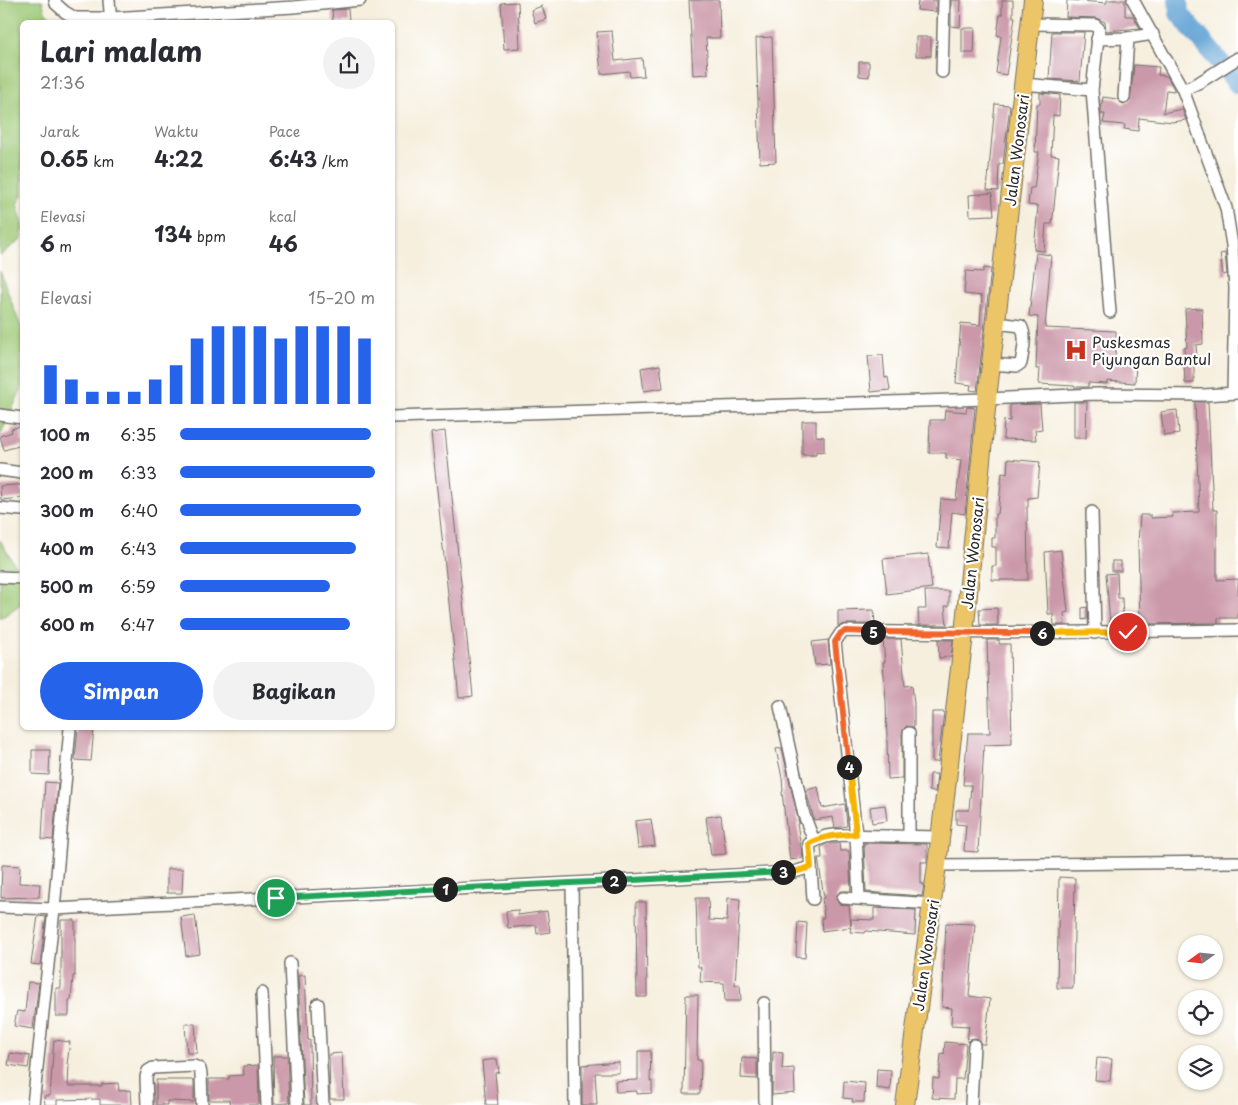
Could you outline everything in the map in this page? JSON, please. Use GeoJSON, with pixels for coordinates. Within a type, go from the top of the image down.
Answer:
{"type":"FeatureCollection","features":[{"type":"Feature","properties":{"kind":"highway","name":"Jalan Wonosari"},"geometry":{"type":"LineString","coordinates":[[905,1105],[937,865],[964,634],[987,399],[1033,0]]}},
{"type":"Feature","properties":{"kind":"street"},"geometry":{"type":"LineString","coordinates":[[55,0],[56,4],[75,18],[111,20],[294,7],[360,0]]}},
{"type":"Feature","properties":{"kind":"street"},"geometry":{"type":"LineString","coordinates":[[109,0],[111,20]]}},
{"type":"Feature","properties":{"kind":"street"},"geometry":{"type":"LineString","coordinates":[[942,72],[944,0]]}},
{"type":"Feature","properties":{"kind":"street"},"geometry":{"type":"LineString","coordinates":[[395,418],[1094,394],[1203,395],[1236,393],[1235,288],[1232,245],[1226,208],[1183,90],[1133,0]]}},
{"type":"Feature","properties":{"kind":"street"},"geometry":{"type":"LineString","coordinates":[[1030,24],[1095,25],[1099,28],[1096,39],[1092,90],[1110,312]]}},
{"type":"Feature","properties":{"kind":"street"},"geometry":{"type":"LineString","coordinates":[[1096,39],[1128,38],[1153,34]]}},
{"type":"Feature","properties":{"kind":"street"},"geometry":{"type":"LineString","coordinates":[[1124,97],[1128,38]]}},
{"type":"Feature","properties":{"kind":"street"},"geometry":{"type":"LineString","coordinates":[[1183,90],[1200,82],[1238,58]]}},
{"type":"Feature","properties":{"kind":"street"},"geometry":{"type":"LineString","coordinates":[[1023,84],[1092,90]]}},
{"type":"Feature","properties":{"kind":"street"},"geometry":{"type":"LineString","coordinates":[[991,364],[1017,366],[1021,363],[1025,332],[1021,326],[996,323]]}},
{"type":"Feature","properties":{"kind":"street"},"geometry":{"type":"LineString","coordinates":[[0,415],[20,418]]}},
{"type":"Feature","properties":{"kind":"street"},"geometry":{"type":"LineString","coordinates":[[0,470],[20,473]]}},
{"type":"Feature","properties":{"kind":"street"},"geometry":{"type":"LineString","coordinates":[[0,508],[20,510]]}},
{"type":"Feature","properties":{"kind":"street"},"geometry":{"type":"LineString","coordinates":[[1092,512],[1095,633]]}},
{"type":"Feature","properties":{"kind":"street"},"geometry":{"type":"LineString","coordinates":[[0,577],[20,578]]}},
{"type":"Feature","properties":{"kind":"street"},"geometry":{"type":"LineString","coordinates":[[859,898],[856,834],[835,642],[841,633],[846,631],[964,634],[1238,630]]}},
{"type":"Feature","properties":{"kind":"street"},"geometry":{"type":"LineString","coordinates":[[780,706],[804,815],[814,841]]}},
{"type":"Feature","properties":{"kind":"street"},"geometry":{"type":"LineString","coordinates":[[33,1105],[54,909],[70,730]]}},
{"type":"Feature","properties":{"kind":"street"},"geometry":{"type":"LineString","coordinates":[[909,734],[909,836]]}},
{"type":"Feature","properties":{"kind":"street"},"geometry":{"type":"LineString","coordinates":[[813,899],[808,849],[809,844],[814,841],[826,836],[856,834],[940,837]]}},
{"type":"Feature","properties":{"kind":"street"},"geometry":{"type":"LineString","coordinates":[[937,865],[1238,862]]}},
{"type":"Feature","properties":{"kind":"street"},"geometry":{"type":"LineString","coordinates":[[0,907],[54,909],[794,872],[811,867]]}},
{"type":"Feature","properties":{"kind":"street"},"geometry":{"type":"LineString","coordinates":[[572,883],[575,1105]]}},
{"type":"Feature","properties":{"kind":"street"},"geometry":{"type":"LineString","coordinates":[[843,898],[932,904]]}},
{"type":"Feature","properties":{"kind":"street"},"geometry":{"type":"LineString","coordinates":[[290,963],[297,1105]]}},
{"type":"Feature","properties":{"kind":"street"},"geometry":{"type":"LineString","coordinates":[[262,993],[267,1105]]}},
{"type":"Feature","properties":{"kind":"street"},"geometry":{"type":"LineString","coordinates":[[764,1003],[765,1105]]}},
{"type":"Feature","properties":{"kind":"street"},"geometry":{"type":"LineString","coordinates":[[318,1004],[323,1105]]}},
{"type":"Feature","properties":{"kind":"street"},"geometry":{"type":"LineString","coordinates":[[972,1105],[974,1045]]}},
{"type":"Feature","properties":{"kind":"street"},"geometry":{"type":"LineString","coordinates":[[147,1105],[146,1077],[148,1071],[153,1068],[194,1066],[200,1069],[202,1105]]}},
{"type":"Feature","properties":{"kind":"green space"},"geometry":{"type":"Polygon","coordinates":[[[0,0],[42,0],[45,11],[53,20],[20,20],[20,199],[17,204],[20,214],[20,240],[0,256],[0,0]]]}},
{"type":"Feature","properties":{"kind":"green space"},"geometry":{"type":"Polygon","coordinates":[[[0,271],[20,325],[20,392],[0,436],[0,271]]]}},
{"type":"Feature","properties":{"kind":"green space"},"geometry":{"type":"Polygon","coordinates":[[[0,540],[20,574],[20,604],[0,619],[0,540]]]}},
{"type":"Feature","properties":{"kind":"building"},"geometry":{"type":"Polygon","coordinates":[[[689,0],[719,0],[720,38],[706,38],[708,74],[693,75],[689,0]]]}},
{"type":"Feature","properties":{"kind":"building"},"geometry":{"type":"Polygon","coordinates":[[[918,0],[936,0],[936,12],[917,10],[918,0]]]}},
{"type":"Feature","properties":{"kind":"building"},"geometry":{"type":"Polygon","coordinates":[[[951,0],[961,0],[960,27],[951,26],[951,0]]]}},
{"type":"Feature","properties":{"kind":"building"},"geometry":{"type":"Polygon","coordinates":[[[1002,0],[1013,0],[1013,17],[1015,17],[1006,75],[996,73],[1001,36],[997,35],[1000,14],[1002,15],[1002,0]]]}},
{"type":"Feature","properties":{"kind":"building"},"geometry":{"type":"Polygon","coordinates":[[[1067,0],[1107,3],[1107,0],[1125,0],[1125,16],[1133,16],[1140,28],[1106,31],[1105,22],[1096,18],[1066,17],[1067,0]]]}},
{"type":"Feature","properties":{"kind":"building"},"geometry":{"type":"Polygon","coordinates":[[[518,2],[520,48],[504,49],[501,3],[518,2]]]}},
{"type":"Feature","properties":{"kind":"building"},"geometry":{"type":"Polygon","coordinates":[[[542,6],[546,19],[535,23],[531,10],[542,6]]]}},
{"type":"Feature","properties":{"kind":"building"},"geometry":{"type":"Polygon","coordinates":[[[348,9],[349,20],[333,20],[332,10],[348,9]]]}},
{"type":"Feature","properties":{"kind":"building"},"geometry":{"type":"Polygon","coordinates":[[[962,28],[975,28],[974,53],[962,53],[962,28]]]}},
{"type":"Feature","properties":{"kind":"building"},"geometry":{"type":"Polygon","coordinates":[[[612,31],[615,61],[642,58],[644,76],[630,77],[629,71],[601,74],[597,32],[612,31]]]}},
{"type":"Feature","properties":{"kind":"building"},"geometry":{"type":"Polygon","coordinates":[[[1052,32],[1084,32],[1080,81],[1049,79],[1052,32]]]}},
{"type":"Feature","properties":{"kind":"building"},"geometry":{"type":"Polygon","coordinates":[[[772,37],[776,162],[760,163],[756,38],[772,37]]]}},
{"type":"Feature","properties":{"kind":"building"},"geometry":{"type":"Polygon","coordinates":[[[916,37],[931,37],[931,56],[916,56],[916,37]]]}},
{"type":"Feature","properties":{"kind":"building"},"geometry":{"type":"Polygon","coordinates":[[[859,62],[869,62],[869,77],[859,76],[859,62]]]}},
{"type":"Feature","properties":{"kind":"building"},"geometry":{"type":"Polygon","coordinates":[[[1134,65],[1159,67],[1158,75],[1167,76],[1174,89],[1174,91],[1166,90],[1163,113],[1182,109],[1186,120],[1172,122],[1139,118],[1138,131],[1124,129],[1125,125],[1103,123],[1105,114],[1101,114],[1101,110],[1103,97],[1117,99],[1123,104],[1130,101],[1134,65]]]}},
{"type":"Feature","properties":{"kind":"building"},"geometry":{"type":"Polygon","coordinates":[[[1040,93],[1060,95],[1059,116],[1053,115],[1051,155],[1059,156],[1054,207],[1052,224],[1046,224],[1044,251],[1034,250],[1038,206],[1028,205],[1030,188],[1034,188],[1039,152],[1035,152],[1037,104],[1040,104],[1040,93]]]}},
{"type":"Feature","properties":{"kind":"building"},"geometry":{"type":"Polygon","coordinates":[[[995,104],[1010,105],[1003,164],[999,164],[998,191],[987,190],[995,104]]]}},
{"type":"Feature","properties":{"kind":"building"},"geometry":{"type":"Polygon","coordinates":[[[992,193],[994,215],[970,216],[969,195],[992,193]]]}},
{"type":"Feature","properties":{"kind":"building"},"geometry":{"type":"Polygon","coordinates":[[[1036,253],[1051,255],[1045,328],[1116,331],[1115,359],[1136,360],[1135,383],[1107,381],[1107,384],[1088,383],[1088,387],[1039,384],[1040,369],[1036,369],[1038,317],[1029,316],[1036,253]]]}},
{"type":"Feature","properties":{"kind":"building"},"geometry":{"type":"Polygon","coordinates":[[[1225,253],[1227,274],[1223,275],[1220,254],[1225,253]]]}},
{"type":"Feature","properties":{"kind":"building"},"geometry":{"type":"Polygon","coordinates":[[[984,268],[991,269],[977,391],[970,390],[971,385],[956,383],[961,323],[980,325],[982,296],[964,294],[966,271],[983,272],[984,268]]]}},
{"type":"Feature","properties":{"kind":"building"},"geometry":{"type":"Polygon","coordinates":[[[1202,308],[1203,344],[1196,345],[1197,359],[1185,360],[1184,348],[1187,347],[1185,309],[1202,308]]]}},
{"type":"Feature","properties":{"kind":"building"},"geometry":{"type":"Polygon","coordinates":[[[883,355],[885,378],[888,377],[890,390],[871,392],[868,356],[883,355]]]}},
{"type":"Feature","properties":{"kind":"building"},"geometry":{"type":"Polygon","coordinates":[[[1194,362],[1194,383],[1185,383],[1184,363],[1194,362]]]}},
{"type":"Feature","properties":{"kind":"building"},"geometry":{"type":"Polygon","coordinates":[[[660,365],[663,388],[644,391],[641,368],[660,365]]]}},
{"type":"Feature","properties":{"kind":"building"},"geometry":{"type":"Polygon","coordinates":[[[1074,402],[1087,402],[1086,438],[1074,438],[1074,402]]]}},
{"type":"Feature","properties":{"kind":"building"},"geometry":{"type":"Polygon","coordinates":[[[1195,402],[1208,402],[1213,510],[1217,510],[1217,580],[1238,579],[1238,618],[1218,618],[1218,623],[1140,624],[1138,543],[1140,515],[1151,515],[1151,518],[1173,517],[1172,513],[1199,512],[1195,402]]]}},
{"type":"Feature","properties":{"kind":"building"},"geometry":{"type":"Polygon","coordinates":[[[1040,404],[1042,429],[1035,430],[1036,440],[1003,439],[1004,420],[1010,421],[1010,405],[1040,404]]]}},
{"type":"Feature","properties":{"kind":"building"},"geometry":{"type":"Polygon","coordinates":[[[967,407],[975,408],[965,514],[952,512],[949,548],[937,547],[941,499],[956,500],[961,460],[946,458],[946,453],[929,453],[930,420],[944,420],[945,410],[966,412],[967,407]]]}},
{"type":"Feature","properties":{"kind":"building"},"geometry":{"type":"Polygon","coordinates":[[[1177,410],[1179,434],[1164,436],[1161,412],[1177,410]]]}},
{"type":"Feature","properties":{"kind":"building"},"geometry":{"type":"Polygon","coordinates":[[[802,421],[816,421],[816,436],[824,437],[824,452],[816,451],[816,455],[802,455],[802,421]]]}},
{"type":"Feature","properties":{"kind":"building"},"geometry":{"type":"Polygon","coordinates":[[[20,426],[20,446],[4,450],[0,436],[12,432],[11,429],[20,426]]]}},
{"type":"Feature","properties":{"kind":"building"},"geometry":{"type":"Polygon","coordinates":[[[445,431],[473,696],[459,698],[431,433],[445,431]]]}},
{"type":"Feature","properties":{"kind":"building"},"geometry":{"type":"Polygon","coordinates":[[[1008,459],[1040,462],[1037,497],[1028,498],[1027,507],[1028,580],[992,580],[992,566],[996,566],[996,547],[992,547],[992,538],[995,538],[995,514],[998,514],[1002,473],[1007,474],[1008,459]]]}},
{"type":"Feature","properties":{"kind":"building"},"geometry":{"type":"Polygon","coordinates":[[[20,485],[20,498],[1,500],[0,486],[20,485]]]}},
{"type":"Feature","properties":{"kind":"building"},"geometry":{"type":"Polygon","coordinates":[[[1061,550],[1068,612],[1064,613],[1065,625],[1054,625],[1053,614],[1048,614],[1045,552],[1061,550]]]}},
{"type":"Feature","properties":{"kind":"building"},"geometry":{"type":"Polygon","coordinates":[[[928,554],[932,588],[887,594],[883,559],[928,554]]]}},
{"type":"Feature","properties":{"kind":"building"},"geometry":{"type":"Polygon","coordinates":[[[1112,561],[1121,561],[1121,571],[1112,571],[1112,561]]]}},
{"type":"Feature","properties":{"kind":"building"},"geometry":{"type":"Polygon","coordinates":[[[1117,573],[1118,598],[1122,598],[1123,623],[1110,624],[1106,574],[1117,573]]]}},
{"type":"Feature","properties":{"kind":"building"},"geometry":{"type":"Polygon","coordinates":[[[925,591],[949,591],[949,606],[945,606],[947,625],[919,625],[918,609],[926,609],[925,591]]]}},
{"type":"Feature","properties":{"kind":"building"},"geometry":{"type":"Polygon","coordinates":[[[1087,607],[1087,619],[1082,620],[1082,608],[1087,607]]]}},
{"type":"Feature","properties":{"kind":"building"},"geometry":{"type":"Polygon","coordinates":[[[997,608],[998,625],[980,625],[979,609],[997,608]]]}},
{"type":"Feature","properties":{"kind":"building"},"geometry":{"type":"Polygon","coordinates":[[[874,610],[875,624],[846,624],[838,626],[838,611],[874,610]]]}},
{"type":"Feature","properties":{"kind":"building"},"geometry":{"type":"Polygon","coordinates":[[[883,639],[901,639],[905,686],[912,685],[914,727],[906,726],[902,733],[902,778],[888,779],[883,639]]]}},
{"type":"Feature","properties":{"kind":"building"},"geometry":{"type":"Polygon","coordinates":[[[828,640],[830,664],[815,665],[812,642],[828,640]]]}},
{"type":"Feature","properties":{"kind":"building"},"geometry":{"type":"Polygon","coordinates":[[[938,640],[953,640],[951,657],[939,658],[938,640]]]}},
{"type":"Feature","properties":{"kind":"building"},"geometry":{"type":"Polygon","coordinates":[[[987,640],[999,640],[999,644],[1010,644],[1012,744],[984,745],[978,852],[964,851],[966,825],[956,824],[956,810],[969,810],[971,785],[963,785],[968,733],[990,733],[987,640]]]}},
{"type":"Feature","properties":{"kind":"building"},"geometry":{"type":"Polygon","coordinates":[[[932,712],[944,712],[938,762],[932,762],[932,712]]]}},
{"type":"Feature","properties":{"kind":"building"},"geometry":{"type":"Polygon","coordinates":[[[78,730],[94,730],[91,761],[75,760],[78,730]]]}},
{"type":"Feature","properties":{"kind":"building"},"geometry":{"type":"Polygon","coordinates":[[[782,748],[799,823],[797,824],[803,858],[790,860],[782,778],[776,749],[782,748]]]}},
{"type":"Feature","properties":{"kind":"building"},"geometry":{"type":"Polygon","coordinates":[[[32,750],[50,750],[49,775],[32,774],[32,750]]]}},
{"type":"Feature","properties":{"kind":"building"},"geometry":{"type":"Polygon","coordinates":[[[930,774],[937,774],[935,792],[929,791],[930,774]]]}},
{"type":"Feature","properties":{"kind":"building"},"geometry":{"type":"Polygon","coordinates":[[[45,782],[58,783],[53,840],[42,839],[45,782]]]}},
{"type":"Feature","properties":{"kind":"building"},"geometry":{"type":"Polygon","coordinates":[[[818,787],[822,808],[845,804],[847,826],[835,828],[833,817],[814,820],[806,790],[818,787]]]}},
{"type":"Feature","properties":{"kind":"building"},"geometry":{"type":"Polygon","coordinates":[[[885,805],[887,821],[872,823],[870,807],[885,805]]]}},
{"type":"Feature","properties":{"kind":"building"},"geometry":{"type":"Polygon","coordinates":[[[721,815],[726,854],[711,855],[706,817],[721,815]]]}},
{"type":"Feature","properties":{"kind":"building"},"geometry":{"type":"Polygon","coordinates":[[[651,819],[655,846],[638,848],[635,821],[651,819]]]}},
{"type":"Feature","properties":{"kind":"building"},"geometry":{"type":"Polygon","coordinates":[[[828,843],[839,843],[840,851],[849,851],[851,891],[840,891],[836,898],[839,904],[849,906],[851,926],[851,919],[874,920],[874,908],[916,910],[915,935],[866,931],[865,933],[850,932],[851,927],[822,931],[821,918],[824,918],[822,898],[824,898],[818,858],[822,858],[821,847],[828,843]]]}},
{"type":"Feature","properties":{"kind":"building"},"geometry":{"type":"Polygon","coordinates":[[[864,843],[927,844],[927,862],[921,862],[921,884],[924,884],[922,896],[866,892],[864,843]]]}},
{"type":"Feature","properties":{"kind":"building"},"geometry":{"type":"Polygon","coordinates":[[[2,865],[20,866],[19,883],[40,884],[39,897],[1,898],[2,865]]]}},
{"type":"Feature","properties":{"kind":"building"},"geometry":{"type":"Polygon","coordinates":[[[167,869],[183,869],[182,893],[167,893],[167,869]]]}},
{"type":"Feature","properties":{"kind":"building"},"geometry":{"type":"Polygon","coordinates":[[[1059,877],[1075,878],[1073,988],[1057,988],[1059,877]]]}},
{"type":"Feature","properties":{"kind":"building"},"geometry":{"type":"Polygon","coordinates":[[[696,898],[708,898],[709,920],[727,921],[728,898],[740,899],[735,985],[740,985],[741,1001],[725,1001],[724,983],[700,982],[701,967],[698,967],[696,898]]]}},
{"type":"Feature","properties":{"kind":"building"},"geometry":{"type":"Polygon","coordinates":[[[636,902],[646,902],[647,997],[637,997],[636,902]]]}},
{"type":"Feature","properties":{"kind":"building"},"geometry":{"type":"Polygon","coordinates":[[[518,910],[518,915],[547,911],[550,932],[537,934],[536,925],[508,928],[506,911],[518,910]]]}},
{"type":"Feature","properties":{"kind":"building"},"geometry":{"type":"Polygon","coordinates":[[[195,915],[200,954],[186,956],[181,917],[195,915]]]}},
{"type":"Feature","properties":{"kind":"building"},"geometry":{"type":"Polygon","coordinates":[[[38,916],[46,917],[40,965],[31,964],[38,916]]]}},
{"type":"Feature","properties":{"kind":"building"},"geometry":{"type":"Polygon","coordinates":[[[61,920],[75,920],[75,976],[73,976],[71,1000],[69,1000],[69,1016],[56,1016],[56,988],[61,988],[61,920]]]}},
{"type":"Feature","properties":{"kind":"building"},"geometry":{"type":"Polygon","coordinates":[[[798,922],[807,923],[805,958],[796,957],[798,922]]]}},
{"type":"Feature","properties":{"kind":"building"},"geometry":{"type":"Polygon","coordinates":[[[946,923],[975,924],[969,996],[990,999],[985,1044],[981,1044],[975,1038],[967,1042],[969,1026],[951,1025],[952,1008],[942,1007],[946,923]]]}},
{"type":"Feature","properties":{"kind":"building"},"geometry":{"type":"Polygon","coordinates":[[[305,975],[308,1040],[310,1040],[311,1105],[304,1105],[298,976],[305,975]]]}},
{"type":"Feature","properties":{"kind":"building"},"geometry":{"type":"Polygon","coordinates":[[[28,982],[39,983],[33,1029],[14,1026],[17,1011],[25,1012],[28,982]]]}},
{"type":"Feature","properties":{"kind":"building"},"geometry":{"type":"Polygon","coordinates":[[[686,995],[698,995],[697,1060],[701,1060],[700,1094],[684,1094],[686,995]]]}},
{"type":"Feature","properties":{"kind":"building"},"geometry":{"type":"Polygon","coordinates":[[[185,1024],[195,1024],[197,1053],[187,1053],[185,1024]]]}},
{"type":"Feature","properties":{"kind":"building"},"geometry":{"type":"Polygon","coordinates":[[[54,1040],[70,1042],[67,1064],[69,1064],[68,1086],[102,1086],[102,1084],[118,1083],[119,1091],[131,1090],[132,1105],[100,1105],[100,1099],[57,1100],[57,1105],[45,1105],[44,1096],[50,1096],[54,1040]]]}},
{"type":"Feature","properties":{"kind":"building"},"geometry":{"type":"Polygon","coordinates":[[[945,1042],[966,1044],[963,1079],[955,1079],[954,1099],[932,1098],[933,1078],[939,1079],[941,1053],[944,1054],[945,1042]]]}},
{"type":"Feature","properties":{"kind":"building"},"geometry":{"type":"Polygon","coordinates":[[[638,1051],[651,1051],[650,1081],[652,1081],[652,1093],[637,1094],[637,1091],[616,1092],[615,1081],[638,1080],[638,1051]]]}},
{"type":"Feature","properties":{"kind":"building"},"geometry":{"type":"Polygon","coordinates":[[[773,1052],[783,1053],[782,1069],[794,1068],[795,1093],[772,1095],[773,1052]]]}},
{"type":"Feature","properties":{"kind":"building"},"geometry":{"type":"Polygon","coordinates":[[[10,1053],[30,1056],[28,1068],[8,1065],[10,1053]]]}},
{"type":"Feature","properties":{"kind":"building"},"geometry":{"type":"Polygon","coordinates":[[[342,1053],[344,1099],[330,1099],[329,1054],[342,1053]]]}},
{"type":"Feature","properties":{"kind":"building"},"geometry":{"type":"Polygon","coordinates":[[[273,1056],[287,1056],[289,1103],[274,1104],[273,1056]]]}},
{"type":"Feature","properties":{"kind":"building"},"geometry":{"type":"Polygon","coordinates":[[[742,1058],[757,1059],[757,1079],[741,1078],[742,1058]]]}},
{"type":"Feature","properties":{"kind":"building"},"geometry":{"type":"Polygon","coordinates":[[[1097,1058],[1112,1059],[1110,1081],[1095,1080],[1097,1058]]]}},
{"type":"Feature","properties":{"kind":"building"},"geometry":{"type":"Polygon","coordinates":[[[497,1059],[499,1072],[495,1073],[498,1105],[486,1105],[482,1061],[497,1059]]]}},
{"type":"Feature","properties":{"kind":"building"},"geometry":{"type":"Polygon","coordinates":[[[619,1062],[619,1073],[595,1073],[597,1105],[582,1105],[582,1065],[619,1062]]]}},
{"type":"Feature","properties":{"kind":"building"},"geometry":{"type":"Polygon","coordinates":[[[258,1065],[259,1105],[230,1105],[229,1100],[209,1100],[209,1079],[229,1079],[229,1076],[244,1075],[243,1066],[258,1065]]]}},
{"type":"Feature","properties":{"kind":"building"},"geometry":{"type":"Polygon","coordinates":[[[877,1069],[891,1070],[890,1090],[876,1088],[877,1069]]]}},
{"type":"Feature","properties":{"kind":"building"},"geometry":{"type":"Polygon","coordinates":[[[156,1080],[194,1080],[194,1102],[167,1101],[167,1105],[156,1105],[156,1080]]]}},
{"type":"Feature","properties":{"kind":"building"},"geometry":{"type":"Polygon","coordinates":[[[844,1081],[865,1083],[864,1102],[852,1102],[853,1099],[843,1098],[844,1081]]]}},
{"type":"Feature","properties":{"kind":"waterway"},"geometry":{"type":"LineString","coordinates":[[1178,0],[1179,13],[1238,84]]}},
{"type":"Feature","properties":{"kind":"place","name":"Puskesmas Piyungan Bantul"},"geometry":{"type":"Point","coordinates":[1076,350]}},
{"type":"Feature","properties":{"kind":"route"},"geometry":{"type":"LineString","coordinates":[[276,898],[794,872],[807,869],[811,867],[809,844],[826,836],[856,834],[835,642],[841,633],[846,631],[964,634],[1128,632]]}}]}
